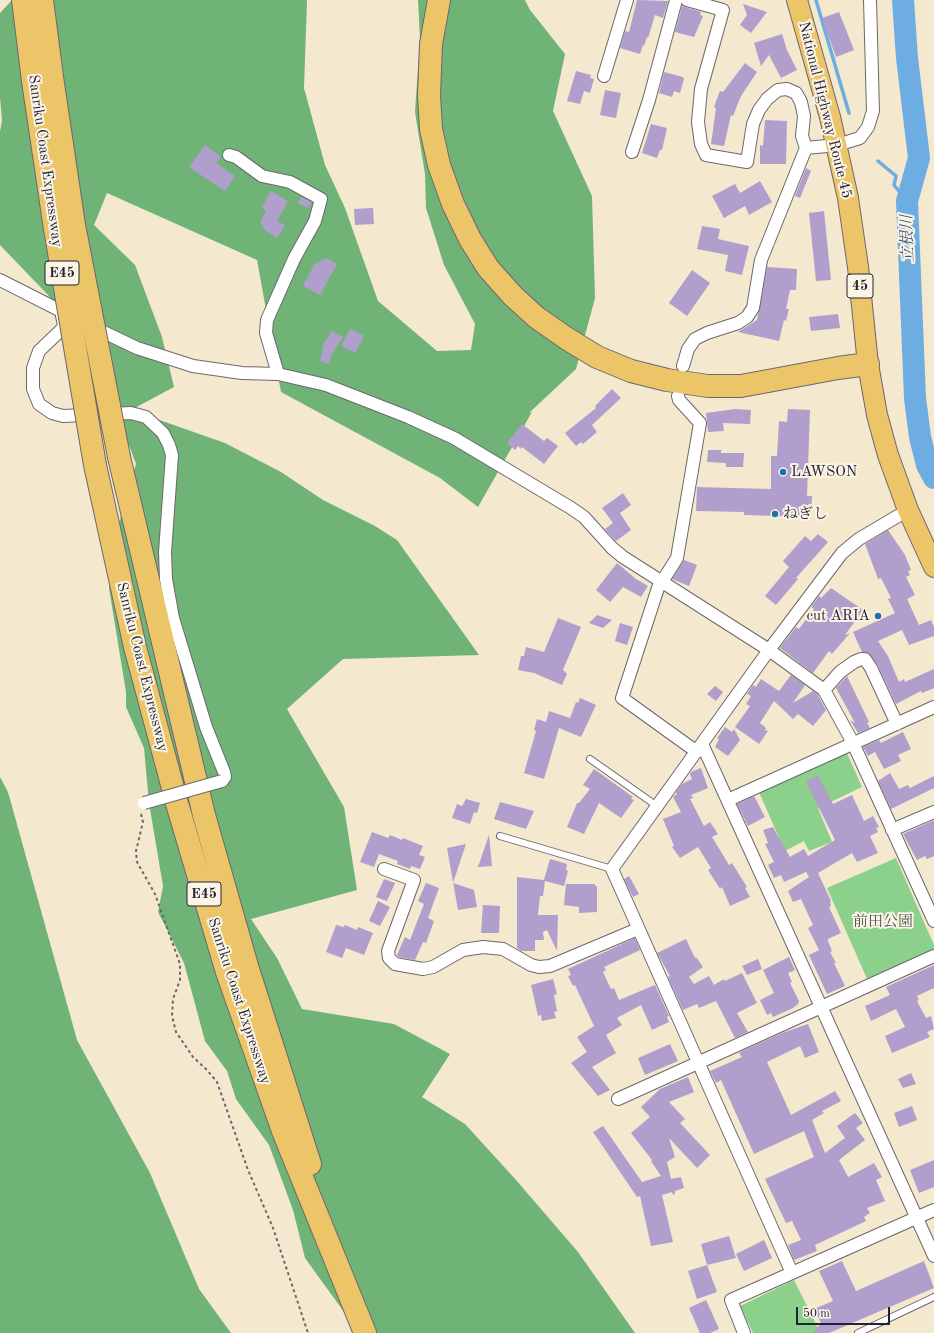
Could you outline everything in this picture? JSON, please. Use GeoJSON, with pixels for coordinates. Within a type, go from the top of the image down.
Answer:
{"type":"FeatureCollection","features":[{"type":"Feature","properties":{"kind":"highway","name":"Sanriku Coast Expressway"},"geometry":{"type":"LineString","coordinates":[[23,0],[74,225],[119,458],[206,823],[247,966],[356,1310]]}},
{"type":"Feature","properties":{"kind":"highway","name":"Sanriku Coast Expressway"},"geometry":{"type":"LineString","coordinates":[[42,0],[42,79],[56,236],[95,465],[135,647],[178,807],[227,972],[283,1131],[365,1333]]}},
{"type":"Feature","properties":{"kind":"highway"},"geometry":{"type":"LineString","coordinates":[[439,0],[432,44],[429,95],[431,129],[439,165],[453,204],[488,268],[536,317],[591,353],[631,371],[667,380],[708,386],[741,386],[868,364]]}},
{"type":"Feature","properties":{"kind":"highway","name":"National Highway Route 45"},"geometry":{"type":"LineString","coordinates":[[797,0],[838,145],[848,198],[857,260],[868,364],[877,415],[888,455],[908,510],[934,567]]}},
{"type":"Feature","properties":{"kind":"street"},"geometry":{"type":"LineString","coordinates":[[604,76],[627,0]]}},
{"type":"Feature","properties":{"kind":"street"},"geometry":{"type":"LineString","coordinates":[[632,152],[649,100],[676,0]]}},
{"type":"Feature","properties":{"kind":"street"},"geometry":{"type":"LineString","coordinates":[[683,366],[688,349],[695,339],[707,333],[738,324],[747,317],[752,308],[761,260],[806,148],[802,136],[804,116],[801,102],[796,93],[787,90],[778,90],[767,99],[759,110],[753,124],[747,162],[706,155],[701,144],[698,122],[700,89],[723,10],[687,0]]}},
{"type":"Feature","properties":{"kind":"street"},"geometry":{"type":"LineString","coordinates":[[806,148],[838,145],[860,138],[868,127],[873,112],[870,0]]}},
{"type":"Feature","properties":{"kind":"street"},"geometry":{"type":"LineString","coordinates":[[229,155],[236,157],[262,176],[290,182],[321,199],[315,221],[294,259],[267,320],[266,333],[278,374]]}},
{"type":"Feature","properties":{"kind":"street"},"geometry":{"type":"LineString","coordinates":[[0,280],[137,348],[166,358],[193,366],[235,372],[278,374],[326,385],[408,417],[454,438],[571,508],[584,517],[612,548],[661,582],[704,607],[824,690],[853,743],[934,921]]}},
{"type":"Feature","properties":{"kind":"street"},"geometry":{"type":"LineString","coordinates":[[61,311],[64,325],[61,330],[39,351],[33,368],[33,389],[39,404],[52,413],[63,416],[131,413],[146,417],[163,433],[172,455],[165,552],[166,579],[173,618],[206,727],[225,777],[222,781],[144,803]]}},
{"type":"Feature","properties":{"kind":"street"},"geometry":{"type":"LineString","coordinates":[[678,396],[678,400],[700,423],[677,558],[661,582],[622,698],[700,748],[728,800],[934,1256]]}},
{"type":"Feature","properties":{"kind":"street"},"geometry":{"type":"LineString","coordinates":[[792,1273],[612,869],[700,748],[768,650],[849,545],[908,510]]}},
{"type":"Feature","properties":{"kind":"street"},"geometry":{"type":"LineString","coordinates":[[824,690],[840,672],[854,662],[865,659],[871,668],[897,724]]}},
{"type":"Feature","properties":{"kind":"street"},"geometry":{"type":"LineString","coordinates":[[728,800],[934,706]]}},
{"type":"Feature","properties":{"kind":"street"},"geometry":{"type":"LineString","coordinates":[[892,830],[934,812]]}},
{"type":"Feature","properties":{"kind":"street"},"geometry":{"type":"LineString","coordinates":[[384,869],[414,880],[388,951],[389,958],[395,964],[423,969],[433,967],[463,950],[483,947],[503,949],[531,965],[539,967],[550,966],[638,929]]}},
{"type":"Feature","properties":{"kind":"street"},"geometry":{"type":"LineString","coordinates":[[618,1100],[934,956]]}},
{"type":"Feature","properties":{"kind":"street"},"geometry":{"type":"LineString","coordinates":[[744,1333],[731,1300],[934,1210]]}},
{"type":"Feature","properties":{"kind":"lane"},"geometry":{"type":"LineString","coordinates":[[590,759],[657,806]]}},
{"type":"Feature","properties":{"kind":"lane"},"geometry":{"type":"LineString","coordinates":[[500,836],[612,869]]}},
{"type":"Feature","properties":{"kind":"lane"},"geometry":{"type":"LineString","coordinates":[[858,1333],[934,1297]]}},
{"type":"Feature","properties":{"kind":"path"},"geometry":{"type":"LineString","coordinates":[[144,803],[140,803],[143,822],[136,851],[137,862],[155,894],[180,964],[180,980],[173,999],[172,1016],[176,1032],[183,1045],[217,1082],[248,1170],[273,1228],[308,1333]]}},
{"type":"Feature","properties":{"kind":"green space"},"geometry":{"type":"Polygon","coordinates":[[[12,0],[307,0],[304,88],[325,165],[345,208],[378,301],[437,351],[471,350],[475,324],[444,265],[426,208],[425,174],[415,112],[420,39],[418,0],[525,0],[530,10],[565,54],[553,111],[592,196],[595,298],[576,369],[529,413],[532,412],[478,507],[440,478],[281,392],[257,260],[107,193],[94,225],[135,265],[162,337],[174,387],[131,410],[225,443],[281,472],[323,500],[375,526],[397,540],[479,655],[343,659],[287,709],[344,807],[357,890],[251,919],[277,958],[302,1009],[394,1024],[450,1054],[422,1097],[465,1124],[516,1180],[578,1252],[635,1333],[353,1333],[344,1312],[305,1258],[293,1210],[269,1145],[236,1099],[227,1071],[205,1041],[184,963],[158,912],[163,886],[149,803],[144,748],[126,707],[126,692],[109,588],[122,509],[136,464],[124,432],[83,375],[76,333],[48,295],[0,245],[0,132],[2,120],[0,97],[0,13],[12,0]]]}},
{"type":"Feature","properties":{"kind":"green space"},"geometry":{"type":"Polygon","coordinates":[[[846,751],[862,787],[818,808],[832,842],[809,851],[804,841],[785,851],[758,790],[846,751]]]}},
{"type":"Feature","properties":{"kind":"green space"},"geometry":{"type":"Polygon","coordinates":[[[0,777],[8,792],[77,1040],[150,1173],[199,1289],[231,1333],[0,1333],[0,777]]]}},
{"type":"Feature","properties":{"kind":"green space","name":"前田公園"},"geometry":{"type":"Polygon","coordinates":[[[896,858],[934,945],[934,952],[868,981],[827,888],[896,858]]]}},
{"type":"Feature","properties":{"kind":"green space"},"geometry":{"type":"Polygon","coordinates":[[[794,1280],[818,1328],[814,1333],[753,1333],[740,1306],[794,1280]]]}},
{"type":"Feature","properties":{"kind":"building"},"geometry":{"type":"Polygon","coordinates":[[[637,0],[668,1],[663,18],[655,15],[648,38],[647,37],[640,54],[620,48],[625,31],[629,32],[637,0]]]}},
{"type":"Feature","properties":{"kind":"building"},"geometry":{"type":"Polygon","coordinates":[[[743,4],[767,12],[751,33],[740,25],[747,15],[743,4]]]}},
{"type":"Feature","properties":{"kind":"building"},"geometry":{"type":"Polygon","coordinates":[[[682,6],[701,12],[700,15],[703,16],[694,37],[675,32],[682,6]]]}},
{"type":"Feature","properties":{"kind":"building"},"geometry":{"type":"Polygon","coordinates":[[[839,12],[854,50],[836,57],[822,18],[839,12]]]}},
{"type":"Feature","properties":{"kind":"building"},"geometry":{"type":"Polygon","coordinates":[[[782,34],[787,50],[797,70],[781,78],[769,55],[761,66],[754,43],[782,34]]]}},
{"type":"Feature","properties":{"kind":"building"},"geometry":{"type":"Polygon","coordinates":[[[745,63],[757,72],[741,96],[733,116],[731,115],[724,146],[711,144],[716,108],[714,107],[720,91],[723,92],[745,63]]]}},
{"type":"Feature","properties":{"kind":"building"},"geometry":{"type":"Polygon","coordinates":[[[576,71],[591,75],[590,78],[594,79],[590,93],[584,91],[580,104],[567,101],[576,71]]]}},
{"type":"Feature","properties":{"kind":"building"},"geometry":{"type":"Polygon","coordinates":[[[664,72],[683,77],[684,79],[680,93],[674,91],[672,97],[659,93],[664,72]]]}},
{"type":"Feature","properties":{"kind":"building"},"geometry":{"type":"Polygon","coordinates":[[[605,90],[621,93],[616,118],[600,115],[605,90]]]}},
{"type":"Feature","properties":{"kind":"building"},"geometry":{"type":"Polygon","coordinates":[[[765,120],[787,121],[786,164],[760,164],[760,145],[763,146],[765,120]]]}},
{"type":"Feature","properties":{"kind":"building"},"geometry":{"type":"Polygon","coordinates":[[[651,124],[667,128],[662,150],[660,150],[657,158],[642,153],[651,124]]]}},
{"type":"Feature","properties":{"kind":"building"},"geometry":{"type":"Polygon","coordinates":[[[205,145],[221,157],[216,163],[235,176],[225,191],[189,167],[205,145]]]}},
{"type":"Feature","properties":{"kind":"building"},"geometry":{"type":"Polygon","coordinates":[[[806,168],[811,171],[800,198],[795,196],[806,168]]]}},
{"type":"Feature","properties":{"kind":"building"},"geometry":{"type":"Polygon","coordinates":[[[760,181],[772,202],[749,215],[745,206],[724,218],[712,196],[735,184],[740,193],[760,181]]]}},
{"type":"Feature","properties":{"kind":"building"},"geometry":{"type":"Polygon","coordinates":[[[271,191],[288,201],[277,221],[285,225],[277,238],[265,230],[260,222],[266,212],[262,207],[271,191]]]}},
{"type":"Feature","properties":{"kind":"building"},"geometry":{"type":"Polygon","coordinates":[[[301,197],[312,202],[308,208],[298,203],[301,197]]]}},
{"type":"Feature","properties":{"kind":"building"},"geometry":{"type":"Polygon","coordinates":[[[373,208],[374,224],[355,225],[354,209],[373,208]]]}},
{"type":"Feature","properties":{"kind":"building"},"geometry":{"type":"Polygon","coordinates":[[[824,211],[831,280],[816,281],[809,213],[824,211]]]}},
{"type":"Feature","properties":{"kind":"building"},"geometry":{"type":"Polygon","coordinates":[[[702,226],[720,229],[718,239],[749,246],[742,275],[725,271],[728,255],[697,249],[702,226]]]}},
{"type":"Feature","properties":{"kind":"building"},"geometry":{"type":"Polygon","coordinates":[[[326,258],[337,264],[320,295],[303,286],[314,265],[326,258]]]}},
{"type":"Feature","properties":{"kind":"building"},"geometry":{"type":"Polygon","coordinates":[[[767,267],[797,269],[796,290],[790,290],[786,309],[789,309],[786,321],[784,320],[779,341],[738,332],[757,320],[767,267]]]}},
{"type":"Feature","properties":{"kind":"building"},"geometry":{"type":"Polygon","coordinates":[[[692,270],[710,283],[687,316],[669,303],[692,270]]]}},
{"type":"Feature","properties":{"kind":"building"},"geometry":{"type":"Polygon","coordinates":[[[838,314],[840,328],[811,331],[809,317],[838,314]]]}},
{"type":"Feature","properties":{"kind":"building"},"geometry":{"type":"Polygon","coordinates":[[[350,329],[364,336],[355,353],[341,346],[350,329]]]}},
{"type":"Feature","properties":{"kind":"building"},"geometry":{"type":"Polygon","coordinates":[[[332,331],[343,337],[332,354],[329,364],[320,361],[324,343],[332,331]]]}},
{"type":"Feature","properties":{"kind":"building"},"geometry":{"type":"Polygon","coordinates":[[[612,389],[621,398],[592,425],[597,432],[583,444],[581,442],[576,446],[565,433],[596,408],[595,406],[612,389]]]}},
{"type":"Feature","properties":{"kind":"building"},"geometry":{"type":"Polygon","coordinates":[[[735,409],[751,410],[750,424],[723,423],[724,431],[708,432],[706,413],[735,409]]]}},
{"type":"Feature","properties":{"kind":"building"},"geometry":{"type":"Polygon","coordinates":[[[788,409],[810,410],[807,496],[812,496],[811,517],[744,515],[744,512],[696,511],[697,487],[771,489],[771,456],[777,456],[779,421],[787,422],[788,409]]]}},
{"type":"Feature","properties":{"kind":"building"},"geometry":{"type":"Polygon","coordinates":[[[522,424],[544,441],[547,438],[558,446],[544,464],[522,447],[521,449],[518,446],[515,450],[507,443],[522,424]]]}},
{"type":"Feature","properties":{"kind":"building"},"geometry":{"type":"Polygon","coordinates":[[[708,450],[721,450],[721,453],[744,453],[743,467],[726,467],[726,463],[707,462],[708,450]]]}},
{"type":"Feature","properties":{"kind":"building"},"geometry":{"type":"Polygon","coordinates":[[[623,493],[631,505],[620,513],[631,530],[616,541],[605,529],[613,523],[602,508],[623,493]]]}},
{"type":"Feature","properties":{"kind":"building"},"geometry":{"type":"Polygon","coordinates":[[[888,530],[905,555],[911,570],[908,571],[910,575],[906,577],[915,595],[907,599],[919,625],[931,620],[934,627],[934,636],[909,645],[902,630],[878,641],[888,656],[899,682],[904,679],[905,682],[934,669],[934,688],[922,693],[921,691],[896,704],[877,664],[869,653],[862,652],[853,632],[895,613],[888,599],[891,598],[881,578],[878,579],[865,544],[888,530]]]}},
{"type":"Feature","properties":{"kind":"building"},"geometry":{"type":"Polygon","coordinates":[[[818,534],[828,542],[796,578],[798,579],[776,605],[765,596],[789,567],[783,561],[805,536],[811,541],[818,534]]]}},
{"type":"Feature","properties":{"kind":"building"},"geometry":{"type":"Polygon","coordinates":[[[684,560],[697,565],[689,586],[672,579],[684,560]]]}},
{"type":"Feature","properties":{"kind":"building"},"geometry":{"type":"Polygon","coordinates":[[[617,563],[636,579],[648,586],[641,597],[623,587],[610,602],[596,590],[617,563]]]}},
{"type":"Feature","properties":{"kind":"building"},"geometry":{"type":"Polygon","coordinates":[[[831,588],[863,610],[845,635],[850,633],[832,654],[829,651],[813,673],[780,648],[796,627],[799,629],[814,609],[811,607],[819,596],[821,598],[831,588]]]}},
{"type":"Feature","properties":{"kind":"building"},"geometry":{"type":"Polygon","coordinates":[[[597,615],[612,620],[603,628],[589,623],[597,615]]]}},
{"type":"Feature","properties":{"kind":"building"},"geometry":{"type":"Polygon","coordinates":[[[558,618],[581,627],[563,670],[567,674],[562,685],[534,673],[518,670],[521,656],[524,656],[526,647],[544,652],[558,618]]]}},
{"type":"Feature","properties":{"kind":"building"},"geometry":{"type":"Polygon","coordinates":[[[620,623],[633,627],[627,645],[615,641],[620,623]]]}},
{"type":"Feature","properties":{"kind":"building"},"geometry":{"type":"Polygon","coordinates":[[[791,675],[805,685],[793,703],[813,691],[818,695],[826,710],[813,726],[798,714],[793,719],[774,701],[760,723],[766,728],[765,730],[768,731],[759,744],[735,727],[750,706],[746,704],[751,696],[747,694],[753,685],[756,687],[761,679],[779,691],[791,675]]]}},
{"type":"Feature","properties":{"kind":"building"},"geometry":{"type":"Polygon","coordinates":[[[847,676],[869,722],[867,723],[870,728],[858,733],[850,720],[855,723],[836,688],[847,676]]]}},
{"type":"Feature","properties":{"kind":"building"},"geometry":{"type":"Polygon","coordinates":[[[715,686],[723,692],[716,701],[707,694],[715,686]]]}},
{"type":"Feature","properties":{"kind":"building"},"geometry":{"type":"Polygon","coordinates":[[[580,698],[596,705],[581,737],[559,728],[544,779],[524,773],[536,731],[534,730],[537,719],[546,722],[549,711],[570,718],[576,702],[578,703],[580,698]]]}},
{"type":"Feature","properties":{"kind":"building"},"geometry":{"type":"Polygon","coordinates":[[[725,727],[732,732],[734,729],[740,740],[728,756],[715,747],[719,739],[717,738],[725,727]]]}},
{"type":"Feature","properties":{"kind":"building"},"geometry":{"type":"Polygon","coordinates":[[[903,732],[911,749],[898,755],[901,761],[884,769],[875,752],[868,756],[863,747],[879,740],[881,743],[903,732]]]}},
{"type":"Feature","properties":{"kind":"building"},"geometry":{"type":"Polygon","coordinates":[[[701,768],[708,788],[691,795],[693,798],[690,799],[704,826],[710,822],[718,834],[712,837],[729,865],[732,863],[747,887],[745,888],[750,897],[730,906],[722,887],[720,889],[708,870],[711,868],[698,847],[680,858],[672,847],[674,846],[663,819],[681,812],[673,797],[677,794],[676,792],[682,784],[692,779],[690,774],[691,772],[701,768]]]}},
{"type":"Feature","properties":{"kind":"building"},"geometry":{"type":"Polygon","coordinates":[[[594,769],[633,797],[631,799],[634,800],[621,818],[599,803],[584,834],[567,827],[577,803],[579,803],[590,789],[583,785],[594,769]]]}},
{"type":"Feature","properties":{"kind":"building"},"geometry":{"type":"Polygon","coordinates":[[[890,773],[899,789],[908,785],[910,788],[934,776],[934,788],[891,809],[878,781],[890,773]]]}},
{"type":"Feature","properties":{"kind":"building"},"geometry":{"type":"Polygon","coordinates":[[[818,775],[833,804],[852,795],[864,821],[873,816],[879,827],[876,828],[878,832],[870,836],[878,853],[857,862],[852,853],[818,873],[831,901],[831,906],[829,907],[841,933],[828,939],[828,941],[832,951],[830,952],[836,963],[834,963],[845,986],[827,994],[809,955],[819,950],[808,928],[813,925],[801,899],[793,902],[788,891],[809,877],[806,872],[784,882],[781,875],[774,878],[768,865],[774,862],[765,844],[768,843],[763,830],[773,827],[790,857],[804,849],[808,856],[835,840],[806,782],[818,775]]]}},
{"type":"Feature","properties":{"kind":"building"},"geometry":{"type":"Polygon","coordinates":[[[754,796],[765,817],[748,826],[737,804],[754,796]]]}},
{"type":"Feature","properties":{"kind":"building"},"geometry":{"type":"Polygon","coordinates":[[[466,799],[480,803],[477,813],[474,812],[470,824],[452,818],[457,804],[462,806],[466,799]]]}},
{"type":"Feature","properties":{"kind":"building"},"geometry":{"type":"Polygon","coordinates":[[[500,802],[534,811],[526,829],[494,819],[500,802]]]}},
{"type":"Feature","properties":{"kind":"building"},"geometry":{"type":"Polygon","coordinates":[[[934,820],[934,856],[927,859],[925,856],[917,860],[903,834],[934,820]]]}},
{"type":"Feature","properties":{"kind":"building"},"geometry":{"type":"Polygon","coordinates":[[[372,832],[388,838],[390,835],[402,840],[403,838],[423,846],[419,855],[425,857],[420,869],[411,866],[410,869],[397,864],[398,861],[379,854],[374,867],[360,862],[372,832]]]}},
{"type":"Feature","properties":{"kind":"building"},"geometry":{"type":"Polygon","coordinates":[[[489,835],[492,866],[478,867],[489,835]]]}},
{"type":"Feature","properties":{"kind":"building"},"geometry":{"type":"Polygon","coordinates":[[[466,844],[453,883],[447,848],[466,844]]]}},
{"type":"Feature","properties":{"kind":"building"},"geometry":{"type":"Polygon","coordinates":[[[550,859],[567,864],[566,870],[568,871],[564,886],[545,881],[543,896],[540,896],[538,915],[558,915],[557,951],[547,930],[543,932],[544,940],[535,940],[535,951],[521,951],[517,948],[517,877],[544,880],[550,859]]]}},
{"type":"Feature","properties":{"kind":"building"},"geometry":{"type":"Polygon","coordinates":[[[629,876],[639,894],[633,897],[624,879],[629,876]]]}},
{"type":"Feature","properties":{"kind":"building"},"geometry":{"type":"Polygon","coordinates":[[[384,879],[395,883],[387,901],[376,897],[384,879]]]}},
{"type":"Feature","properties":{"kind":"building"},"geometry":{"type":"Polygon","coordinates":[[[426,883],[439,888],[428,918],[434,921],[426,943],[423,942],[415,960],[399,957],[397,955],[405,937],[410,940],[424,904],[418,901],[426,883]]]}},
{"type":"Feature","properties":{"kind":"building"},"geometry":{"type":"Polygon","coordinates":[[[453,883],[474,890],[477,907],[458,910],[453,883]]]}},
{"type":"Feature","properties":{"kind":"building"},"geometry":{"type":"Polygon","coordinates":[[[566,884],[595,884],[595,886],[597,886],[597,912],[579,913],[579,907],[564,905],[566,884]]]}},
{"type":"Feature","properties":{"kind":"building"},"geometry":{"type":"Polygon","coordinates":[[[378,901],[390,907],[380,926],[369,921],[378,901]]]}},
{"type":"Feature","properties":{"kind":"building"},"geometry":{"type":"Polygon","coordinates":[[[483,905],[500,906],[499,933],[481,933],[483,905]]]}},
{"type":"Feature","properties":{"kind":"building"},"geometry":{"type":"Polygon","coordinates":[[[336,925],[344,927],[345,925],[357,930],[358,927],[373,933],[364,955],[346,948],[342,958],[326,952],[336,925]]]}},
{"type":"Feature","properties":{"kind":"building"},"geometry":{"type":"Polygon","coordinates":[[[635,938],[640,950],[604,967],[606,970],[603,972],[611,989],[614,988],[619,1000],[655,985],[669,1016],[667,1017],[669,1022],[652,1030],[641,1005],[617,1018],[622,1025],[606,1035],[616,1053],[592,1067],[610,1090],[598,1096],[571,1063],[587,1052],[577,1037],[594,1026],[575,985],[573,986],[568,976],[571,975],[568,969],[635,938]]]}},
{"type":"Feature","properties":{"kind":"building"},"geometry":{"type":"Polygon","coordinates":[[[686,939],[695,958],[696,957],[703,967],[689,977],[694,984],[709,976],[714,985],[724,979],[725,981],[742,973],[757,1003],[737,1013],[748,1032],[735,1038],[716,1001],[699,1008],[697,1004],[683,1010],[668,977],[670,976],[657,953],[686,939]]]}},
{"type":"Feature","properties":{"kind":"building"},"geometry":{"type":"Polygon","coordinates":[[[789,957],[795,970],[788,973],[792,982],[790,983],[799,1001],[793,1008],[773,1017],[771,1013],[767,1015],[760,1000],[774,993],[763,970],[789,957]]]}},
{"type":"Feature","properties":{"kind":"building"},"geometry":{"type":"Polygon","coordinates":[[[758,959],[762,969],[747,975],[742,966],[758,959]]]}},
{"type":"Feature","properties":{"kind":"building"},"geometry":{"type":"Polygon","coordinates":[[[934,965],[934,988],[917,996],[919,1000],[917,1001],[926,1018],[931,1016],[934,1029],[927,1032],[930,1037],[892,1053],[885,1036],[905,1027],[896,1009],[871,1021],[865,1006],[890,995],[886,987],[934,965]]]}},
{"type":"Feature","properties":{"kind":"building"},"geometry":{"type":"Polygon","coordinates":[[[553,979],[557,994],[554,995],[557,1011],[554,1012],[556,1018],[542,1021],[541,1015],[538,1016],[531,985],[553,979]]]}},
{"type":"Feature","properties":{"kind":"building"},"geometry":{"type":"Polygon","coordinates":[[[808,1024],[819,1052],[805,1058],[800,1046],[767,1062],[791,1115],[835,1091],[841,1101],[822,1111],[824,1113],[812,1120],[825,1153],[845,1138],[837,1126],[855,1113],[863,1123],[856,1128],[865,1140],[839,1160],[848,1177],[874,1163],[882,1177],[876,1180],[885,1201],[867,1208],[870,1213],[864,1217],[866,1221],[815,1245],[817,1251],[794,1260],[788,1245],[801,1240],[792,1221],[786,1223],[765,1179],[814,1157],[804,1131],[754,1154],[721,1080],[716,1083],[710,1071],[742,1057],[739,1053],[742,1051],[782,1033],[808,1024]]]}},
{"type":"Feature","properties":{"kind":"building"},"geometry":{"type":"Polygon","coordinates":[[[670,1044],[678,1061],[645,1075],[638,1058],[670,1044]]]}},
{"type":"Feature","properties":{"kind":"building"},"geometry":{"type":"Polygon","coordinates":[[[911,1073],[916,1084],[903,1088],[898,1079],[911,1073]]]}},
{"type":"Feature","properties":{"kind":"building"},"geometry":{"type":"Polygon","coordinates":[[[688,1077],[694,1092],[669,1102],[685,1119],[680,1123],[710,1155],[697,1168],[669,1138],[675,1157],[667,1162],[671,1179],[681,1177],[684,1188],[675,1191],[675,1194],[673,1195],[672,1192],[662,1195],[673,1242],[651,1246],[640,1196],[637,1197],[593,1132],[603,1126],[642,1182],[661,1176],[651,1161],[652,1160],[631,1133],[650,1117],[641,1107],[660,1089],[688,1077]]]}},
{"type":"Feature","properties":{"kind":"building"},"geometry":{"type":"Polygon","coordinates":[[[912,1106],[917,1120],[899,1127],[894,1113],[912,1106]]]}},
{"type":"Feature","properties":{"kind":"building"},"geometry":{"type":"Polygon","coordinates":[[[934,1160],[934,1187],[919,1193],[910,1170],[934,1160]]]}},
{"type":"Feature","properties":{"kind":"building"},"geometry":{"type":"Polygon","coordinates":[[[729,1236],[736,1258],[707,1265],[701,1244],[729,1236]]]}},
{"type":"Feature","properties":{"kind":"building"},"geometry":{"type":"Polygon","coordinates":[[[764,1240],[772,1258],[744,1271],[736,1254],[764,1240]]]}},
{"type":"Feature","properties":{"kind":"building"},"geometry":{"type":"Polygon","coordinates":[[[842,1261],[856,1291],[924,1261],[934,1288],[829,1333],[813,1333],[821,1323],[814,1309],[833,1301],[819,1271],[842,1261]]]}},
{"type":"Feature","properties":{"kind":"building"},"geometry":{"type":"Polygon","coordinates":[[[707,1265],[717,1292],[697,1299],[688,1271],[707,1265]]]}},
{"type":"Feature","properties":{"kind":"building"},"geometry":{"type":"Polygon","coordinates":[[[706,1300],[719,1329],[710,1333],[700,1333],[689,1308],[706,1300]]]}},
{"type":"Feature","properties":{"kind":"waterway"},"geometry":{"type":"LineString","coordinates":[[816,0],[849,113]]}},
{"type":"Feature","properties":{"kind":"waterway","name":"立根川"},"geometry":{"type":"LineString","coordinates":[[903,0],[907,58],[919,158],[907,201],[915,398],[920,437],[927,465],[934,478]]}},
{"type":"Feature","properties":{"kind":"waterway"},"geometry":{"type":"LineString","coordinates":[[878,161],[896,176],[894,185],[907,201]]}},
{"type":"Feature","properties":{"kind":"place","name":"LAWSON"},"geometry":{"type":"Point","coordinates":[783,472]}},
{"type":"Feature","properties":{"kind":"place","name":"ねぎし"},"geometry":{"type":"Point","coordinates":[775,514]}},
{"type":"Feature","properties":{"kind":"place","name":"cut ARIA"},"geometry":{"type":"Point","coordinates":[878,616]}}]}
